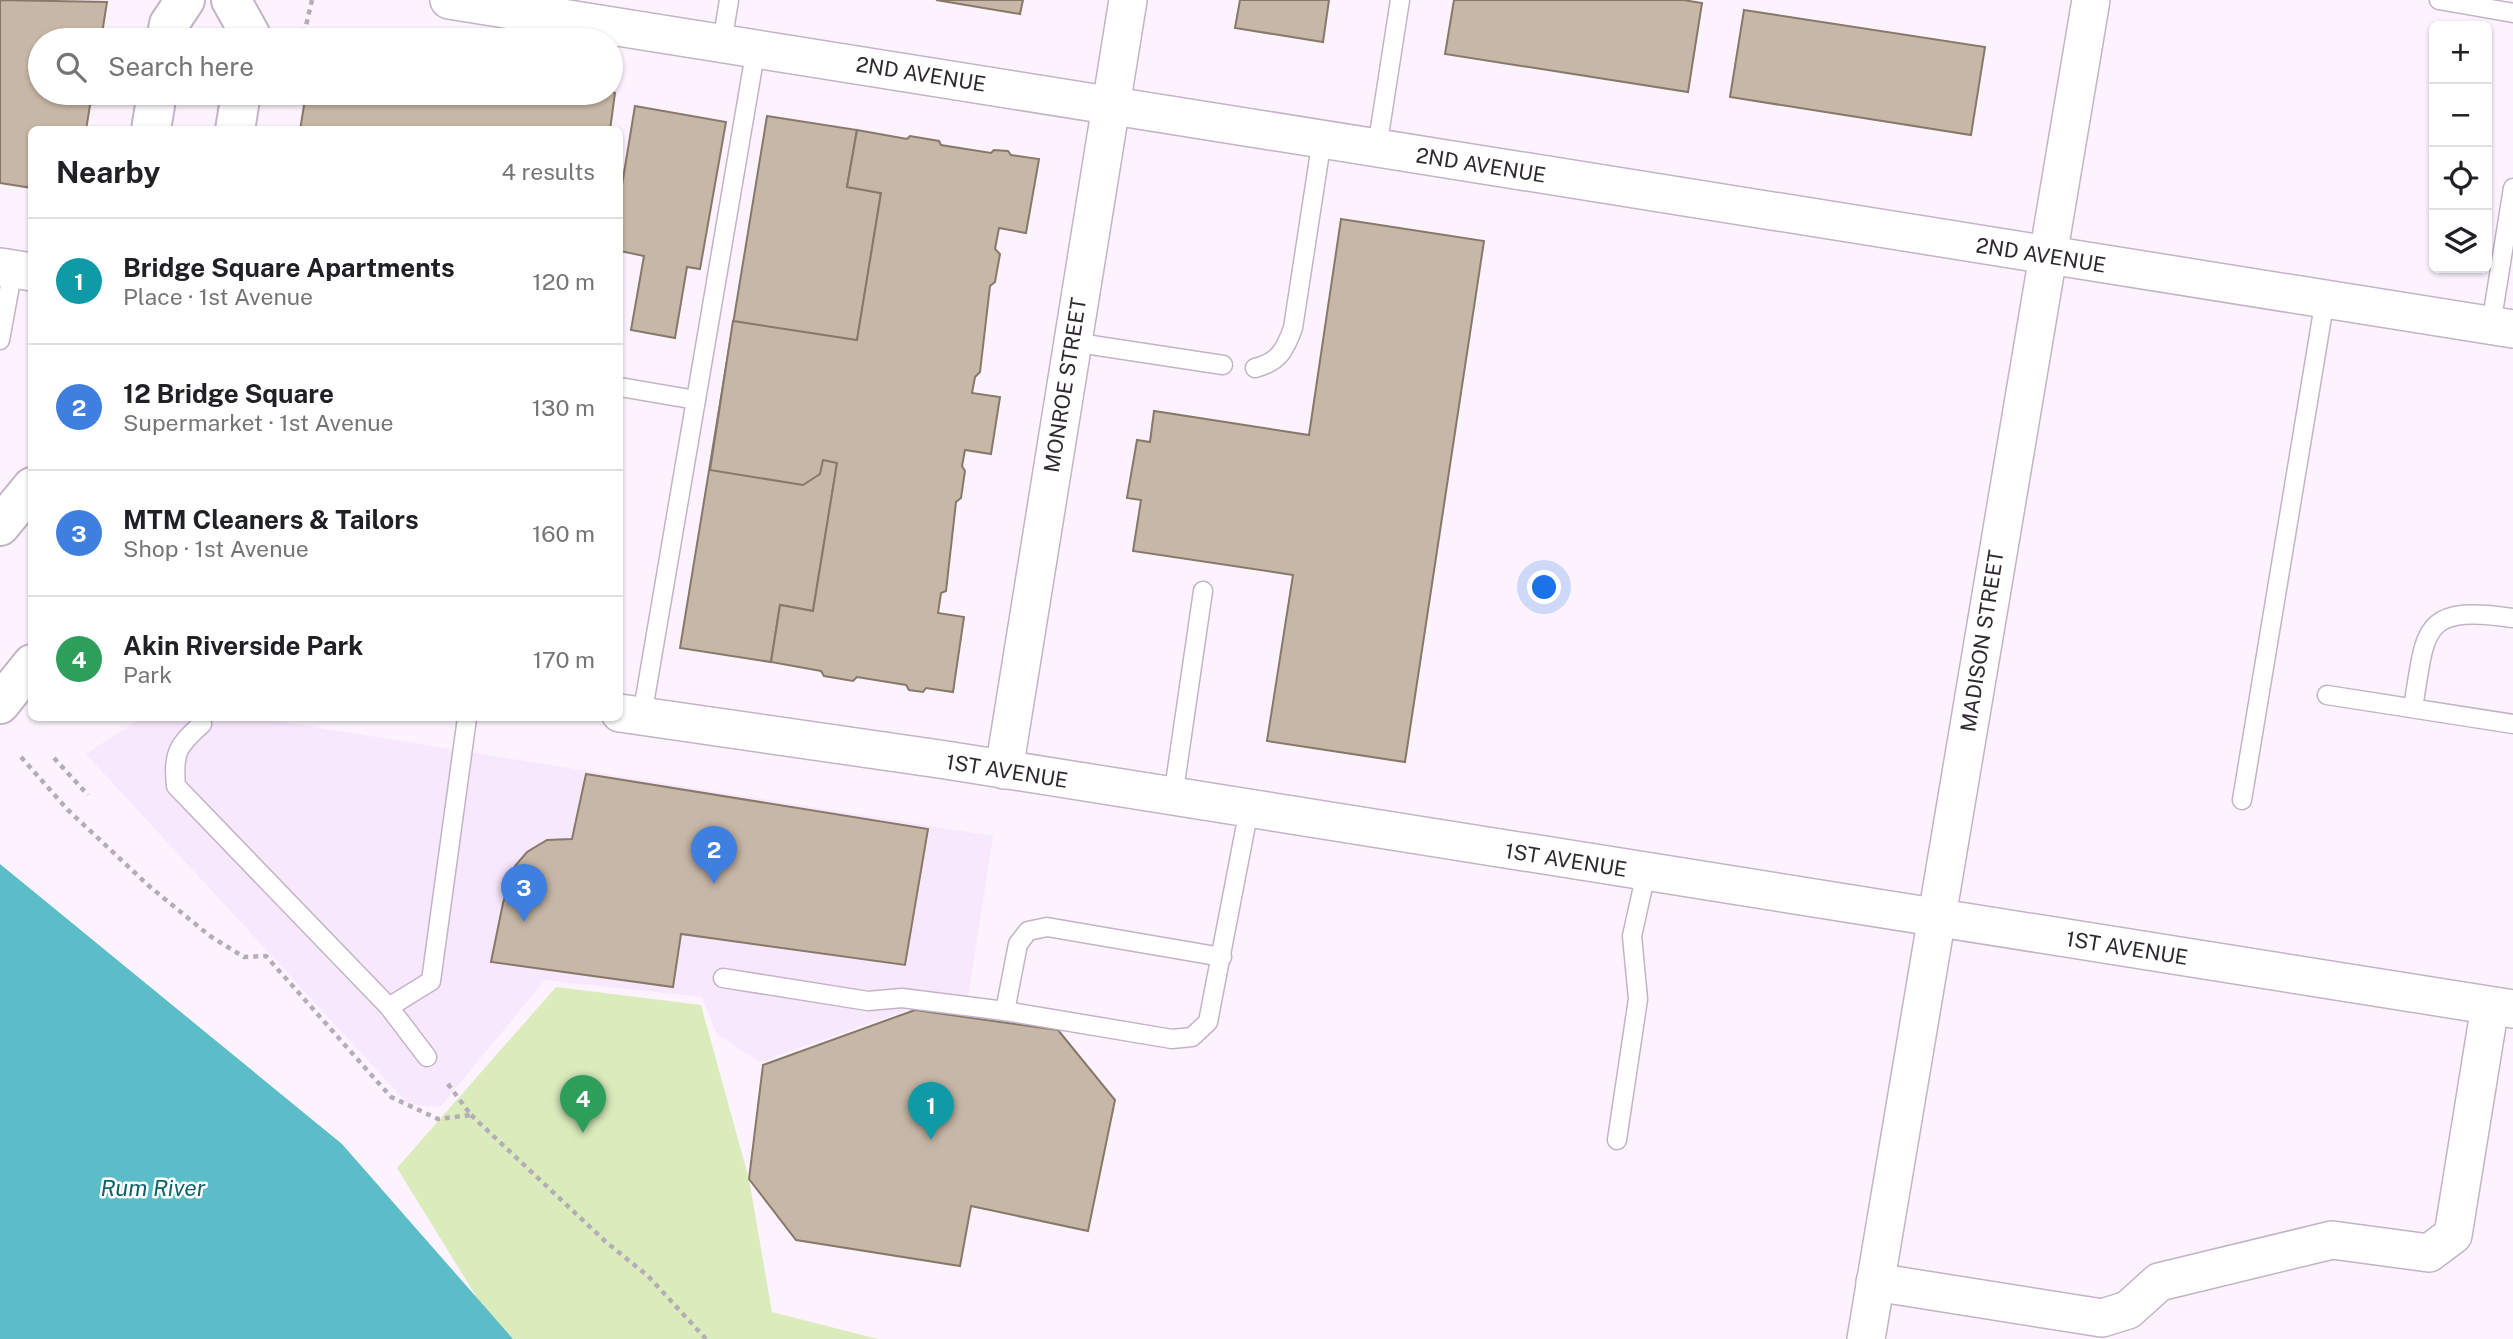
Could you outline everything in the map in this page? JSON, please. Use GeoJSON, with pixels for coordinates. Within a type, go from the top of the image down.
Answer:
{"type":"FeatureCollection","features":[{"type":"Feature","properties":{"kind":"main road"},"geometry":{"type":"LineString","coordinates":[[168,28],[185,0]]}},
{"type":"Feature","properties":{"kind":"main road"},"geometry":{"type":"LineString","coordinates":[[231,0],[247,28]]}},
{"type":"Feature","properties":{"kind":"main road"},"geometry":{"type":"LineString","coordinates":[[152,126],[155,105]]}},
{"type":"Feature","properties":{"kind":"main road"},"geometry":{"type":"LineString","coordinates":[[236,126],[239,105]]}},
{"type":"Feature","properties":{"kind":"main road"},"geometry":{"type":"LineString","coordinates":[[0,526],[28,492]]}},
{"type":"Feature","properties":{"kind":"main road"},"geometry":{"type":"LineString","coordinates":[[1,703],[28,668]]}},
{"type":"Feature","properties":{"kind":"street","name":"2ND AVENUE"},"geometry":{"type":"LineString","coordinates":[[449,0],[1110,103],[2047,257],[2502,327]]}},
{"type":"Feature","properties":{"kind":"street","name":"MONROE STREET"},"geometry":{"type":"LineString","coordinates":[[1004,770],[1128,0]]}},
{"type":"Feature","properties":{"kind":"street","name":"MADISON STREET"},"geometry":{"type":"LineString","coordinates":[[1866,1339],[2091,0]]}},
{"type":"Feature","properties":{"kind":"street","name":"1ST AVENUE"},"geometry":{"type":"LineString","coordinates":[[631,715],[1004,770],[2502,1008]]}},
{"type":"Feature","properties":{"kind":"street"},"geometry":{"type":"LineString","coordinates":[[1875,1282],[2102,1318],[2128,1310],[2159,1282],[2332,1241],[2429,1253],[2453,1235],[2502,1008]]}},
{"type":"Feature","properties":{"kind":"lane"},"geometry":{"type":"LineString","coordinates":[[631,715],[696,400],[739,45],[729,0]]}},
{"type":"Feature","properties":{"kind":"lane"},"geometry":{"type":"LineString","coordinates":[[1377,148],[1401,0]]}},
{"type":"Feature","properties":{"kind":"lane"},"geometry":{"type":"LineString","coordinates":[[2439,0],[2513,13]]}},
{"type":"Feature","properties":{"kind":"lane"},"geometry":{"type":"LineString","coordinates":[[1255,368],[1268,365],[1283,353],[1293,328],[1322,139]]}},
{"type":"Feature","properties":{"kind":"lane"},"geometry":{"type":"LineString","coordinates":[[2502,327],[2513,188]]}},
{"type":"Feature","properties":{"kind":"lane"},"geometry":{"type":"LineString","coordinates":[[0,340],[15,269]]}},
{"type":"Feature","properties":{"kind":"lane"},"geometry":{"type":"LineString","coordinates":[[2242,800],[2325,299]]}},
{"type":"Feature","properties":{"kind":"lane"},"geometry":{"type":"LineString","coordinates":[[1072,342],[1223,365]]}},
{"type":"Feature","properties":{"kind":"lane"},"geometry":{"type":"LineString","coordinates":[[623,388],[696,400]]}},
{"type":"Feature","properties":{"kind":"lane"},"geometry":{"type":"LineString","coordinates":[[1173,797],[1203,591]]}},
{"type":"Feature","properties":{"kind":"lane"},"geometry":{"type":"LineString","coordinates":[[2413,708],[2424,637],[2440,620],[2480,613],[2513,618]]}},
{"type":"Feature","properties":{"kind":"lane"},"geometry":{"type":"LineString","coordinates":[[2327,695],[2513,724]]}},
{"type":"Feature","properties":{"kind":"lane"},"geometry":{"type":"LineString","coordinates":[[201,721],[185,739],[173,759],[176,786],[389,1007],[427,1057]]}},
{"type":"Feature","properties":{"kind":"lane"},"geometry":{"type":"LineString","coordinates":[[389,1007],[431,981],[467,721]]}},
{"type":"Feature","properties":{"kind":"lane"},"geometry":{"type":"LineString","coordinates":[[723,978],[868,1001],[902,998],[1005,1011],[1172,1039],[1192,1037],[1208,1022],[1249,810]]}},
{"type":"Feature","properties":{"kind":"lane"},"geometry":{"type":"LineString","coordinates":[[1618,1140],[1638,999],[1633,936],[1646,873]]}},
{"type":"Feature","properties":{"kind":"lane"},"geometry":{"type":"LineString","coordinates":[[1005,1011],[1018,944],[1028,931],[1047,927],[1222,957]]}},
{"type":"Feature","properties":{"kind":"path"},"geometry":{"type":"LineString","coordinates":[[305,28],[312,0]]}},
{"type":"Feature","properties":{"kind":"path"},"geometry":{"type":"LineString","coordinates":[[21,757],[68,810],[149,886],[210,936],[244,957],[266,956],[391,1097],[438,1119],[471,1115]]}},
{"type":"Feature","properties":{"kind":"path"},"geometry":{"type":"LineString","coordinates":[[54,758],[88,795]]}},
{"type":"Feature","properties":{"kind":"path"},"geometry":{"type":"LineString","coordinates":[[427,1057],[471,1115],[606,1242],[648,1276],[706,1339]]}},
{"type":"Feature","properties":{"kind":"shaded area"},"geometry":{"type":"Polygon","coordinates":[[[136,721],[276,721],[993,836],[968,998],[910,990],[905,1011],[759,1062],[717,1034],[702,997],[545,980],[440,1107],[408,1104],[86,754],[136,721]]]}},
{"type":"Feature","properties":{"kind":"green space"},"geometry":{"type":"Polygon","coordinates":[[[556,987],[701,1005],[749,1179],[772,1312],[878,1339],[513,1339],[479,1301],[397,1168],[556,987]]]}},
{"type":"Feature","properties":{"kind":"water","name":"Rum River"},"geometry":{"type":"Polygon","coordinates":[[[0,864],[342,1144],[513,1339],[0,1339],[0,864]]]}},
{"type":"Feature","properties":{"kind":"building"},"geometry":{"type":"Polygon","coordinates":[[[0,0],[107,2],[103,28],[28,28],[28,105],[90,105],[87,126],[28,126],[28,187],[0,183],[0,0]]]}},
{"type":"Feature","properties":{"kind":"building"},"geometry":{"type":"Polygon","coordinates":[[[936,0],[1023,0],[1020,14],[936,0]]]}},
{"type":"Feature","properties":{"kind":"building"},"geometry":{"type":"Polygon","coordinates":[[[1240,0],[1329,0],[1323,42],[1235,28],[1240,0]]]}},
{"type":"Feature","properties":{"kind":"building"},"geometry":{"type":"Polygon","coordinates":[[[1454,0],[1683,0],[1702,3],[1688,92],[1445,54],[1454,0]]]}},
{"type":"Feature","properties":{"kind":"building"},"geometry":{"type":"Polygon","coordinates":[[[1744,10],[1985,47],[1971,135],[1730,97],[1744,10]]]}},
{"type":"Feature","properties":{"kind":"building"},"geometry":{"type":"Polygon","coordinates":[[[304,105],[613,105],[611,126],[301,126],[304,105]]]}},
{"type":"Feature","properties":{"kind":"building"},"geometry":{"type":"Polygon","coordinates":[[[635,106],[726,122],[700,269],[687,267],[675,338],[631,330],[644,256],[623,252],[623,179],[635,106]]]}},
{"type":"Feature","properties":{"kind":"building"},"geometry":{"type":"Polygon","coordinates":[[[767,116],[857,130],[847,187],[881,193],[813,611],[780,605],[771,662],[680,648],[767,116]]]}},
{"type":"Feature","properties":{"kind":"building"},"geometry":{"type":"Polygon","coordinates":[[[857,130],[907,139],[910,136],[939,141],[941,145],[991,153],[994,150],[1008,151],[1011,155],[1039,159],[1026,233],[999,228],[995,249],[1000,254],[995,282],[990,286],[980,372],[975,377],[972,393],[1000,397],[991,454],[965,450],[962,466],[965,471],[961,498],[956,502],[946,591],[941,593],[938,613],[964,617],[953,692],[926,688],[923,692],[909,690],[906,685],[857,677],[853,681],[824,676],[821,671],[771,662],[780,605],[813,611],[837,463],[823,460],[820,474],[803,485],[710,470],[733,321],[857,340],[881,193],[847,187],[857,130]]]}},
{"type":"Feature","properties":{"kind":"building"},"geometry":{"type":"Polygon","coordinates":[[[1341,219],[1484,241],[1405,762],[1267,741],[1293,575],[1133,551],[1141,500],[1127,498],[1137,440],[1150,442],[1154,411],[1309,435],[1341,219]]]}},
{"type":"Feature","properties":{"kind":"building"},"geometry":{"type":"Polygon","coordinates":[[[586,774],[928,829],[905,965],[681,934],[673,987],[491,962],[503,903],[515,866],[527,852],[547,840],[572,839],[586,774]]]}},
{"type":"Feature","properties":{"kind":"building"},"geometry":{"type":"Polygon","coordinates":[[[915,1010],[1058,1030],[1115,1100],[1088,1231],[971,1206],[960,1266],[796,1240],[749,1179],[763,1065],[915,1010]]]}},
{"type":"Feature","properties":{"kind":"place","name":"12 Bridge Square"},"geometry":{"type":"Point","coordinates":[714,884]}},
{"type":"Feature","properties":{"kind":"place","name":"MTM Cleaners & Tailors"},"geometry":{"type":"Point","coordinates":[524,922]}},
{"type":"Feature","properties":{"kind":"place","name":"Akin Riverside Park"},"geometry":{"type":"Point","coordinates":[583,1133]}},
{"type":"Feature","properties":{"kind":"place","name":"Bridge Square Apartments"},"geometry":{"type":"Point","coordinates":[931,1140]}}]}
